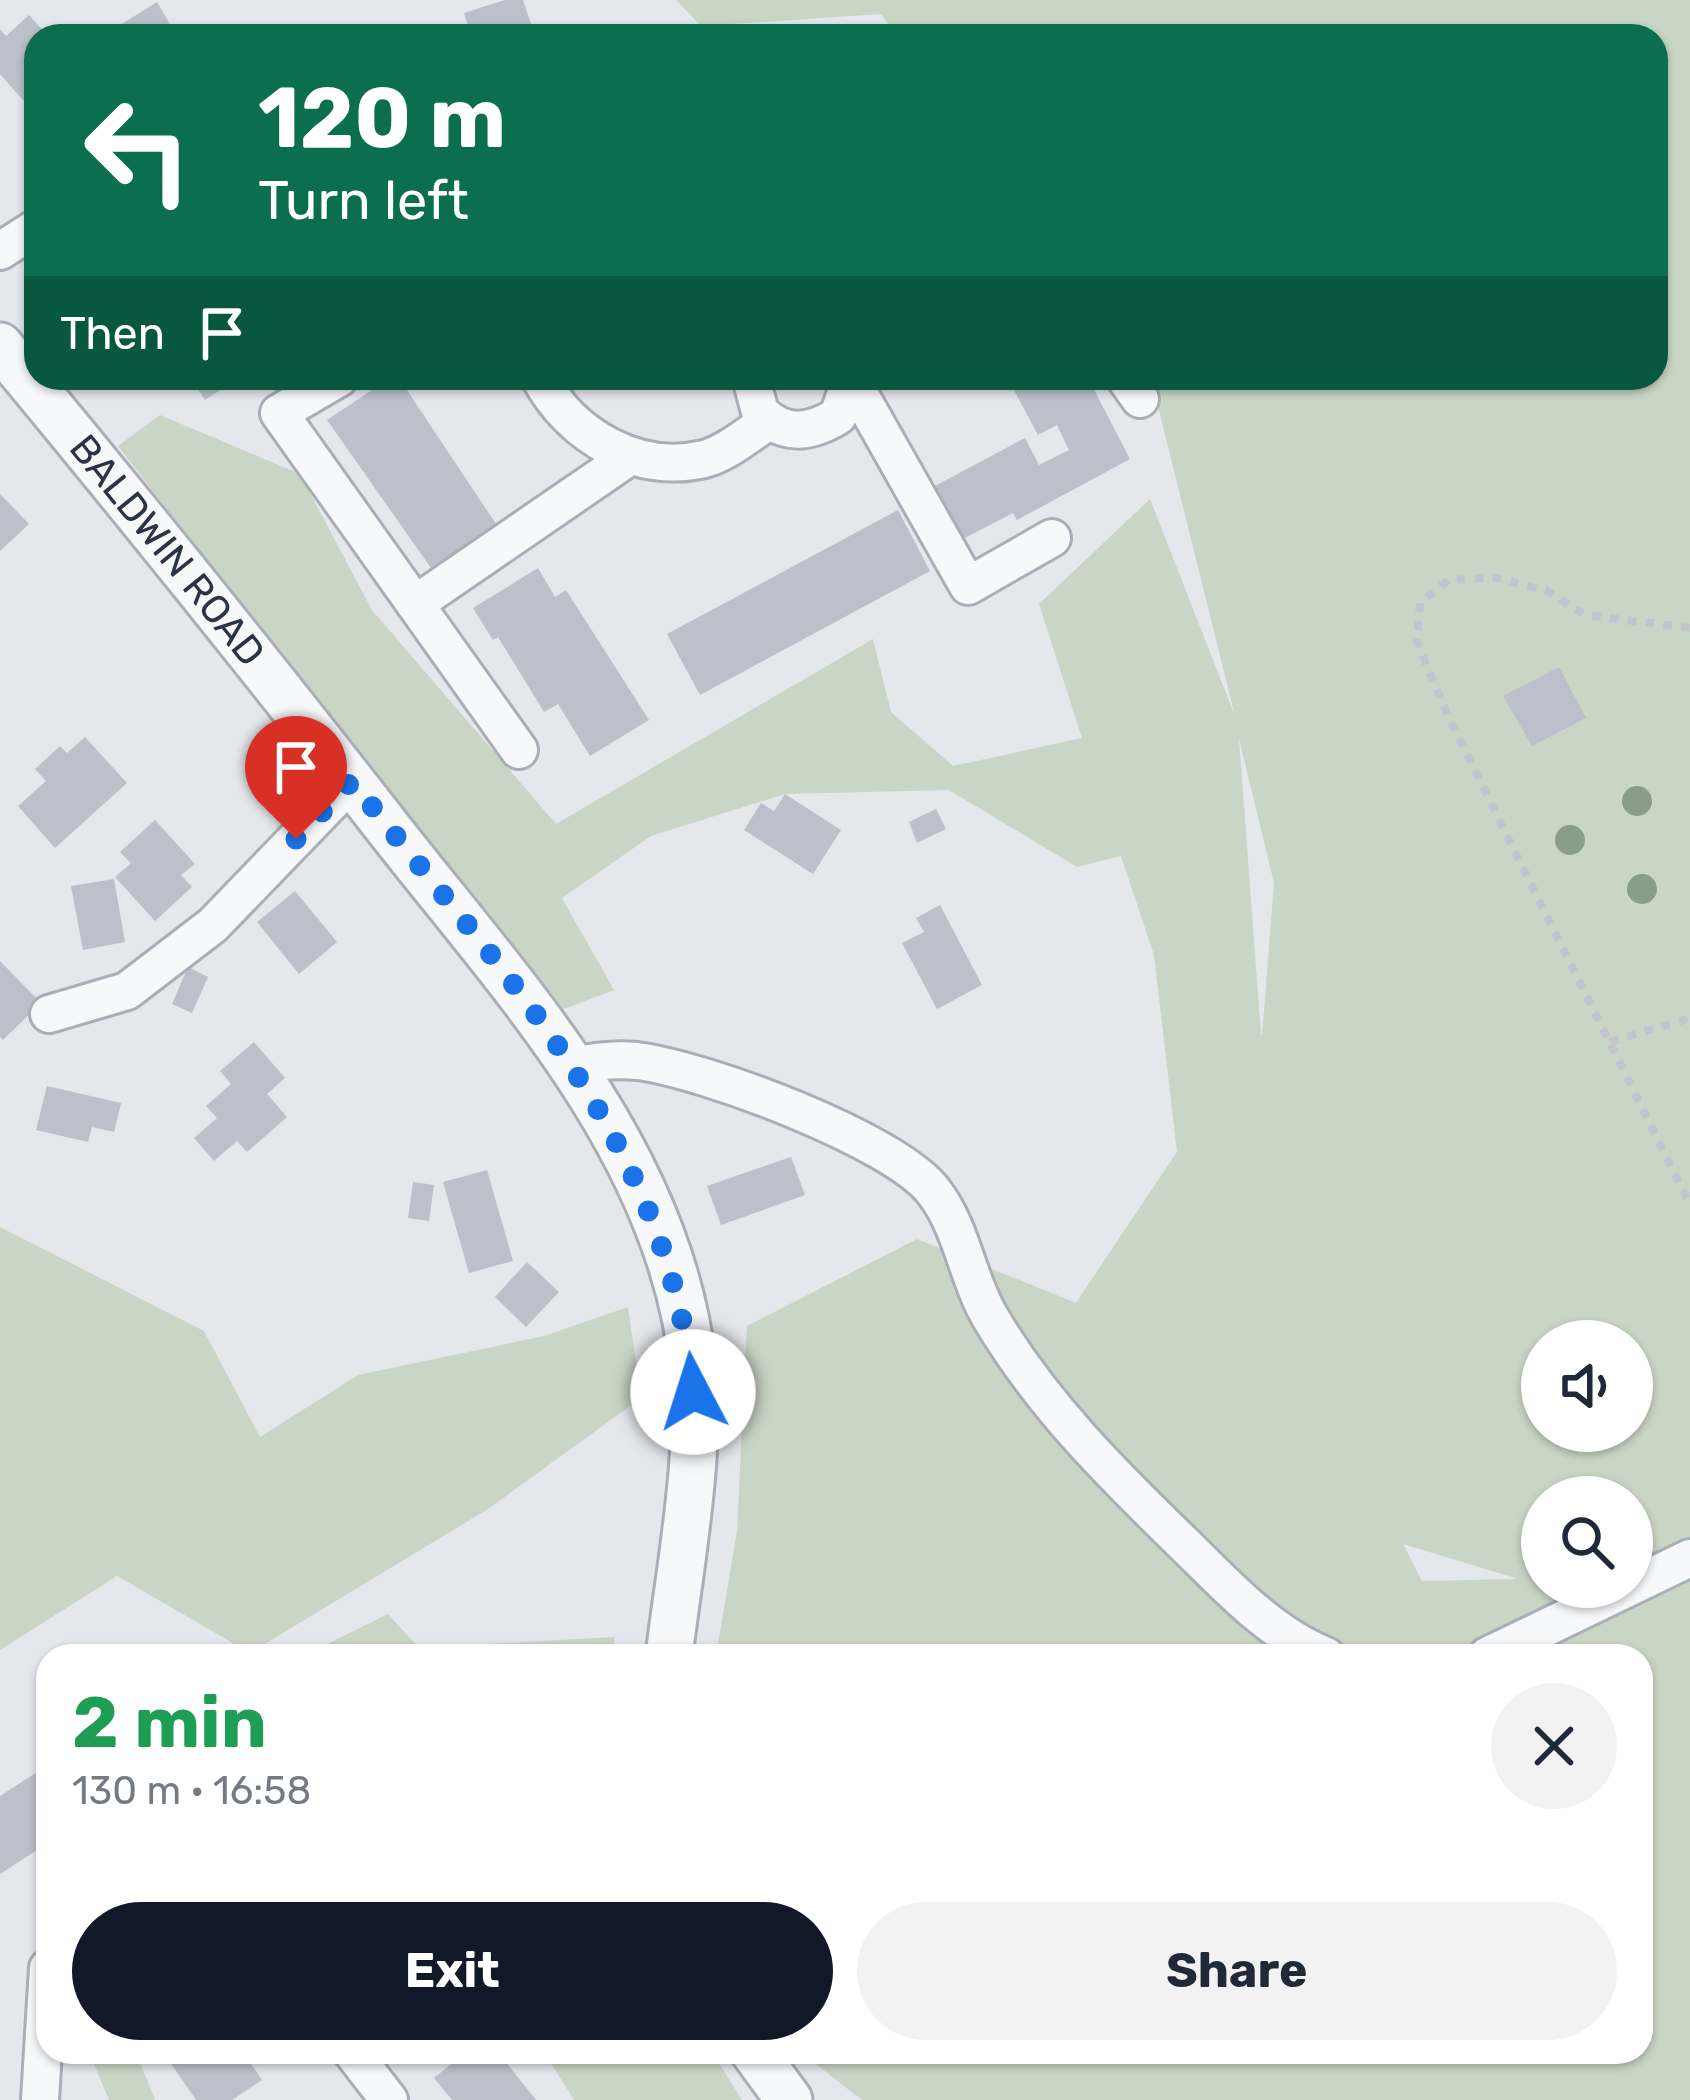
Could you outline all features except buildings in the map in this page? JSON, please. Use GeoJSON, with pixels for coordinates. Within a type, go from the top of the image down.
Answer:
{"type":"FeatureCollection","features":[{"type":"Feature","properties":{"kind":"street","name":"BALDWIN ROAD"},"geometry":{"type":"LineString","coordinates":[[0,346],[24,376]]}},
{"type":"Feature","properties":{"kind":"street","name":"BALDWIN ROAD"},"geometry":{"type":"LineString","coordinates":[[36,390],[352,781],[574,1066],[631,1162],[665,1248],[687,1322],[693,1392],[692,1462],[670,1644]]}},
{"type":"Feature","properties":{"kind":"street"},"geometry":{"type":"LineString","coordinates":[[318,390],[279,413],[519,749]]}},
{"type":"Feature","properties":{"kind":"street"},"geometry":{"type":"LineString","coordinates":[[549,390],[578,428],[629,457],[674,463],[710,458],[769,421]]}},
{"type":"Feature","properties":{"kind":"street"},"geometry":{"type":"LineString","coordinates":[[752,390],[769,421],[790,431],[815,430],[838,416],[847,390]]}},
{"type":"Feature","properties":{"kind":"street"},"geometry":{"type":"LineString","coordinates":[[857,390],[968,586],[1052,538]]}},
{"type":"Feature","properties":{"kind":"street"},"geometry":{"type":"LineString","coordinates":[[415,604],[629,457]]}},
{"type":"Feature","properties":{"kind":"street"},"geometry":{"type":"LineString","coordinates":[[49,1014],[127,991],[179,952],[213,925],[352,781]]}},
{"type":"Feature","properties":{"kind":"street"},"geometry":{"type":"LineString","coordinates":[[574,1066],[603,1059],[640,1061],[776,1102],[887,1154],[934,1190],[986,1310],[1029,1380],[1071,1431],[1234,1592],[1298,1644]]}},
{"type":"Feature","properties":{"kind":"street"},"geometry":{"type":"LineString","coordinates":[[1511,1644],[1690,1558]]}},
{"type":"Feature","properties":{"kind":"street"},"geometry":{"type":"LineString","coordinates":[[40,2100],[42,2064]]}},
{"type":"Feature","properties":{"kind":"street"},"geometry":{"type":"LineString","coordinates":[[361,2064],[389,2100]]}},
{"type":"Feature","properties":{"kind":"street"},"geometry":{"type":"LineString","coordinates":[[763,2064],[789,2100]]}},
{"type":"Feature","properties":{"kind":"path"},"geometry":{"type":"LineString","coordinates":[[1690,628],[1585,615],[1547,591],[1498,578],[1448,580],[1420,603],[1417,642],[1448,719],[1690,1204]]}},
{"type":"Feature","properties":{"kind":"path"},"geometry":{"type":"LineString","coordinates":[[1610,1042],[1690,1018]]}},
{"type":"Feature","properties":{"kind":"green space"},"geometry":{"type":"Polygon","coordinates":[[[676,0],[1690,0],[1690,2100],[862,2100],[817,2065],[1653,2064],[1653,1644],[718,1644],[737,1531],[747,1326],[917,1239],[1076,1303],[1177,1152],[1154,955],[1121,856],[1077,867],[949,790],[785,794],[651,836],[562,898],[614,990],[556,1012],[118,446],[160,415],[300,474],[372,610],[556,824],[873,639],[891,712],[953,766],[1082,738],[1039,604],[1150,499],[1235,716],[1154,390],[1668,390],[1668,24],[889,24],[881,14],[699,24],[676,0]],[[1239,739],[1262,1035],[1274,883],[1239,739]],[[1403,1544],[1422,1581],[1516,1579],[1403,1544]]]}},
{"type":"Feature","properties":{"kind":"green space"},"geometry":{"type":"Polygon","coordinates":[[[0,1227],[204,1331],[260,1437],[358,1375],[544,1336],[628,1307],[641,1398],[488,1509],[265,1644],[234,1644],[117,1576],[0,1650],[0,1227]]]}},
{"type":"Feature","properties":{"kind":"green space"},"geometry":{"type":"Polygon","coordinates":[[[388,1614],[415,1644],[327,1644],[388,1614]]]}},
{"type":"Feature","properties":{"kind":"green space"},"geometry":{"type":"Polygon","coordinates":[[[614,1637],[614,1644],[488,1644],[614,1637]]]}},
{"type":"Feature","properties":{"kind":"green space"},"geometry":{"type":"Polygon","coordinates":[[[94,2064],[141,2065],[155,2100],[109,2100],[94,2064]]]}},
{"type":"Feature","properties":{"kind":"green space"},"geometry":{"type":"Polygon","coordinates":[[[552,2064],[720,2064],[742,2100],[574,2100],[552,2064]]]}},
{"type":"Feature","properties":{"kind":"route"},"geometry":{"type":"LineString","coordinates":[[296,839],[352,781],[574,1066],[631,1162],[665,1248],[687,1322],[693,1392]]}}]}
